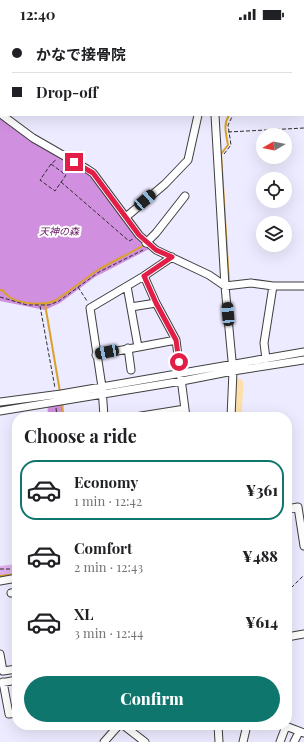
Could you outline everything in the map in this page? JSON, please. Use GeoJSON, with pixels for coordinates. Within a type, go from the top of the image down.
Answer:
{"type":"FeatureCollection","features":[{"type":"Feature","properties":{"kind":"street"},"geometry":{"type":"LineString","coordinates":[[4,116],[32,138],[87,168],[93,173],[139,235],[156,250],[209,275],[225,286],[251,283],[273,286],[304,286]]}},
{"type":"Feature","properties":{"kind":"street"},"geometry":{"type":"LineString","coordinates":[[126,217],[165,184],[188,160],[198,116]]}},
{"type":"Feature","properties":{"kind":"street"},"geometry":{"type":"LineString","coordinates":[[215,116],[225,286],[232,368],[231,412]]}},
{"type":"Feature","properties":{"kind":"street"},"geometry":{"type":"LineString","coordinates":[[149,244],[185,196]]}},
{"type":"Feature","properties":{"kind":"street"},"geometry":{"type":"LineString","coordinates":[[104,412],[102,387],[90,308],[144,276],[172,257]]}},
{"type":"Feature","properties":{"kind":"street"},"geometry":{"type":"LineString","coordinates":[[144,276],[156,303],[176,340],[185,412]]}},
{"type":"Feature","properties":{"kind":"street"},"geometry":{"type":"LineString","coordinates":[[127,286],[138,346]]}},
{"type":"Feature","properties":{"kind":"street"},"geometry":{"type":"LineString","coordinates":[[266,359],[264,343],[273,286]]}},
{"type":"Feature","properties":{"kind":"street"},"geometry":{"type":"LineString","coordinates":[[131,307],[156,303]]}},
{"type":"Feature","properties":{"kind":"street"},"geometry":{"type":"LineString","coordinates":[[96,354],[176,340]]}},
{"type":"Feature","properties":{"kind":"street"},"geometry":{"type":"LineString","coordinates":[[128,348],[131,370]]}},
{"type":"Feature","properties":{"kind":"street"},"geometry":{"type":"LineString","coordinates":[[232,368],[266,359],[304,352]]}},
{"type":"Feature","properties":{"kind":"street"},"geometry":{"type":"LineString","coordinates":[[0,411],[102,394],[232,368],[304,360]]}},
{"type":"Feature","properties":{"kind":"street"},"geometry":{"type":"LineString","coordinates":[[0,402],[181,377]]}},
{"type":"Feature","properties":{"kind":"street"},"geometry":{"type":"LineString","coordinates":[[292,508],[298,507],[304,546]]}},
{"type":"Feature","properties":{"kind":"street"},"geometry":{"type":"LineString","coordinates":[[0,581],[12,579]]}},
{"type":"Feature","properties":{"kind":"street"},"geometry":{"type":"LineString","coordinates":[[292,634],[304,634]]}},
{"type":"Feature","properties":{"kind":"street"},"geometry":{"type":"LineString","coordinates":[[0,654],[3,672],[12,670]]}},
{"type":"Feature","properties":{"kind":"street"},"geometry":{"type":"LineString","coordinates":[[12,681],[1,682],[9,714],[12,714]]}},
{"type":"Feature","properties":{"kind":"street"},"geometry":{"type":"LineString","coordinates":[[292,729],[302,733],[294,742]]}},
{"type":"Feature","properties":{"kind":"street"},"geometry":{"type":"LineString","coordinates":[[104,742],[115,730]]}},
{"type":"Feature","properties":{"kind":"street"},"geometry":{"type":"LineString","coordinates":[[129,730],[145,742]]}},
{"type":"Feature","properties":{"kind":"street"},"geometry":{"type":"LineString","coordinates":[[218,730],[218,742]]}},
{"type":"Feature","properties":{"kind":"street"},"geometry":{"type":"LineString","coordinates":[[243,742],[246,730]]}},
{"type":"Feature","properties":{"kind":"street"},"geometry":{"type":"LineString","coordinates":[[280,742],[284,730]]}},
{"type":"Feature","properties":{"kind":"path"},"geometry":{"type":"LineString","coordinates":[[218,162],[231,145],[228,126],[233,116]]}},
{"type":"Feature","properties":{"kind":"path"},"geometry":{"type":"LineString","coordinates":[[228,132],[304,128]]}},
{"type":"Feature","properties":{"kind":"path"},"geometry":{"type":"LineString","coordinates":[[51,164],[66,175],[55,190],[40,180],[51,164],[61,155]]}},
{"type":"Feature","properties":{"kind":"path"},"geometry":{"type":"LineString","coordinates":[[61,182],[129,241],[139,235]]}},
{"type":"Feature","properties":{"kind":"path"},"geometry":{"type":"LineString","coordinates":[[0,297],[27,305],[48,305],[58,301],[99,272],[149,244]]}},
{"type":"Feature","properties":{"kind":"path"},"geometry":{"type":"LineString","coordinates":[[78,287],[91,307]]}},
{"type":"Feature","properties":{"kind":"path"},"geometry":{"type":"LineString","coordinates":[[40,306],[55,389]]}},
{"type":"Feature","properties":{"kind":"path"},"geometry":{"type":"LineString","coordinates":[[56,406],[57,412]]}},
{"type":"Feature","properties":{"kind":"path"},"geometry":{"type":"LineString","coordinates":[[0,568],[12,569]]}},
{"type":"Feature","properties":{"kind":"path"},"geometry":{"type":"LineString","coordinates":[[292,587],[304,575]]}},
{"type":"Feature","properties":{"kind":"shaded area"},"geometry":{"type":"Polygon","coordinates":[[[12,565],[12,582],[0,583],[0,566],[12,565]]]}},
{"type":"Feature","properties":{"kind":"green space","name":"天神の森"},"geometry":{"type":"Polygon","coordinates":[[[0,117],[90,175],[129,227],[149,249],[95,277],[60,303],[45,310],[0,301],[0,117]]]}},
{"type":"Feature","properties":{"kind":"green space"},"geometry":{"type":"Polygon","coordinates":[[[63,396],[64,412],[48,412],[47,398],[63,396]]]}},
{"type":"Feature","properties":{"kind":"waterway"},"geometry":{"type":"LineString","coordinates":[[228,116],[226,126],[228,145],[221,154],[229,283]]}},
{"type":"Feature","properties":{"kind":"waterway"},"geometry":{"type":"LineString","coordinates":[[0,290],[11,298],[21,302],[33,304],[51,302],[62,296],[98,270],[144,245]]}},
{"type":"Feature","properties":{"kind":"waterway"},"geometry":{"type":"LineString","coordinates":[[45,304],[60,392]]}},
{"type":"Feature","properties":{"kind":"waterway"},"geometry":{"type":"LineString","coordinates":[[236,412],[238,384]]}},
{"type":"Feature","properties":{"kind":"waterway"},"geometry":{"type":"LineString","coordinates":[[61,402],[62,412]]}},
{"type":"Feature","properties":{"kind":"waterway"},"geometry":{"type":"LineString","coordinates":[[0,576],[12,575]]}},
{"type":"Feature","properties":{"kind":"route"},"geometry":{"type":"LineString","coordinates":[[74,162],[87,168],[93,173],[139,235],[146,242],[156,250],[172,257],[144,276],[156,303],[176,340],[179,362]]}}]}
